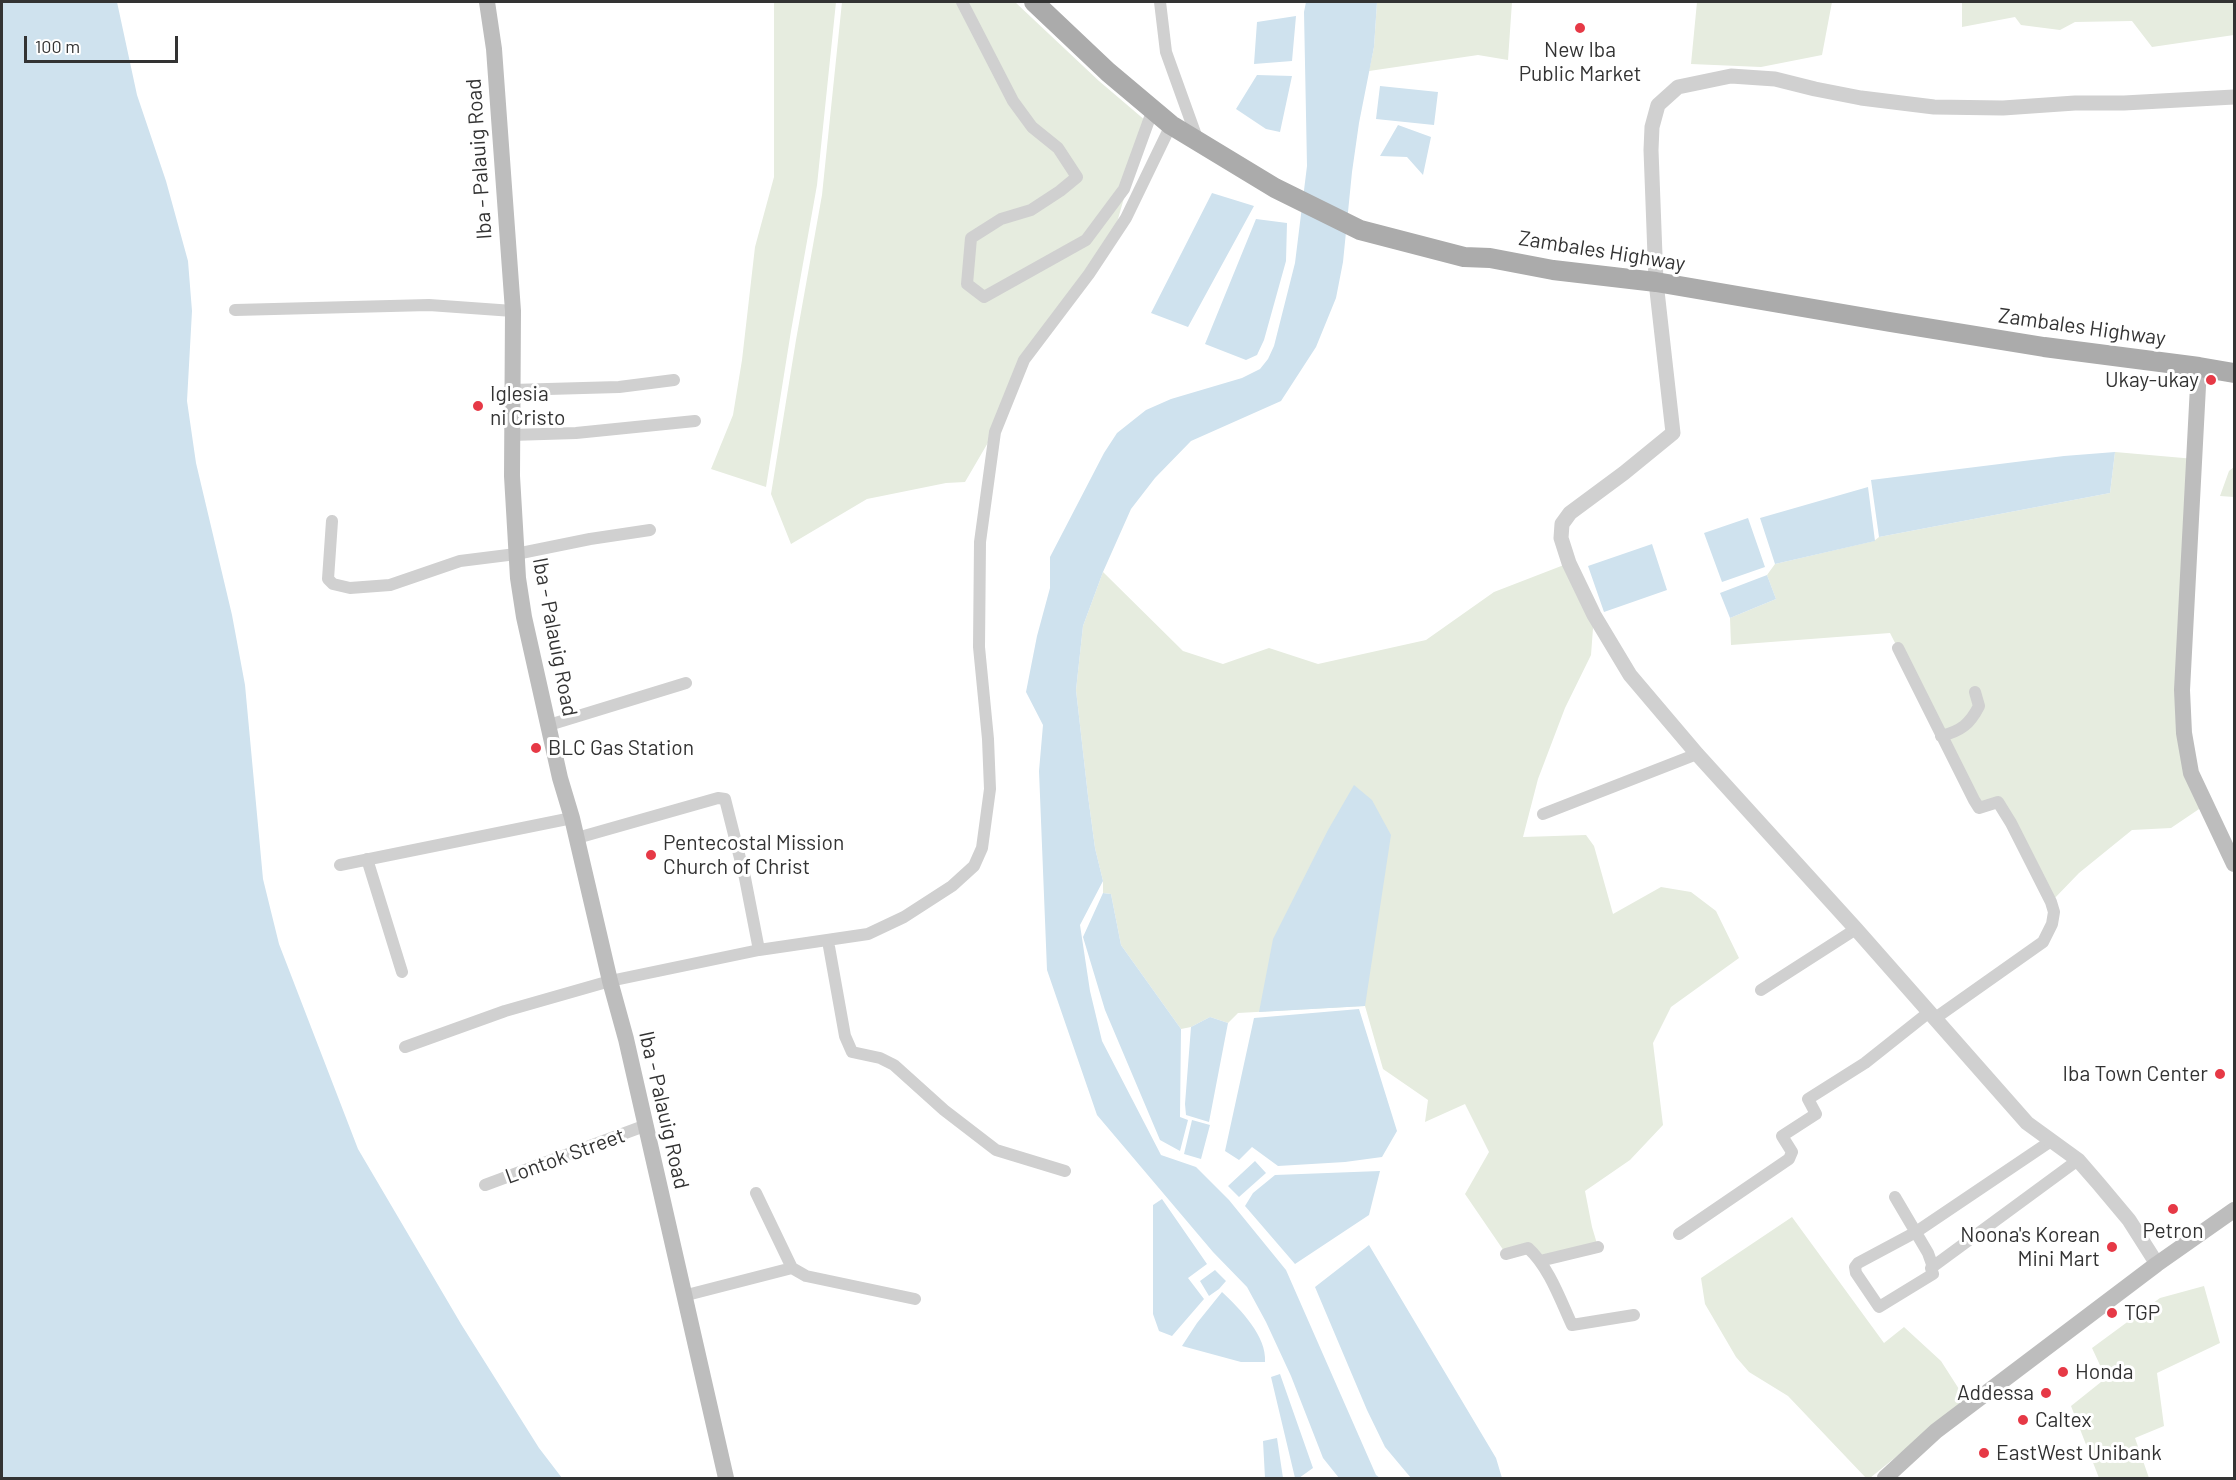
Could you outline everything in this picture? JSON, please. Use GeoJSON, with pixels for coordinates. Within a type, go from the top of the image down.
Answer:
{"type":"FeatureCollection","features":[{"type":"Feature","properties":{"kind":"main road","name":"Iba - Palauig Road"},"geometry":{"type":"LineString","coordinates":[[487,2],[494,49],[513,311],[512,435],[516,554],[524,617],[560,778],[572,818],[626,1039],[726,1479]]}},
{"type":"Feature","properties":{"kind":"main road","name":"Zambales Highway"},"geometry":{"type":"LineString","coordinates":[[1034,2],[1104,68],[1171,125],[1298,200],[1354,228],[1464,257],[1490,258],[1553,270],[1656,282],[2044,347],[2235,373]]}},
{"type":"Feature","properties":{"kind":"main road"},"geometry":{"type":"LineString","coordinates":[[2199,367],[2182,690],[2184,733],[2191,773],[2235,864]]}},
{"type":"Feature","properties":{"kind":"main road"},"geometry":{"type":"LineString","coordinates":[[1885,1479],[1936,1431],[2157,1264],[2234,1211]]}},
{"type":"Feature","properties":{"kind":"street"},"geometry":{"type":"LineString","coordinates":[[962,2],[1013,101],[1032,127],[1058,148],[1077,177],[1031,210],[1001,219],[971,238],[967,284],[984,297],[1086,240],[1124,189],[1153,109]]}},
{"type":"Feature","properties":{"kind":"street"},"geometry":{"type":"LineString","coordinates":[[1160,2],[1166,52],[1177,86],[1189,111],[1198,142]]}},
{"type":"Feature","properties":{"kind":"street"},"geometry":{"type":"LineString","coordinates":[[2157,1264],[2129,1220],[2078,1160],[2027,1123],[1856,929],[1697,754],[1630,675],[1594,615],[1569,563],[1561,538],[1562,524],[1570,513],[1673,433],[1656,282],[1651,150],[1652,127],[1658,105],[1678,87],[1731,76],[1775,79],[1861,98],[1934,107],[2003,108],[2235,97]]}},
{"type":"Feature","properties":{"kind":"street"},"geometry":{"type":"LineString","coordinates":[[405,1047],[505,1011],[610,981],[759,950],[868,934],[904,917],[960,879],[974,866],[982,848],[990,789],[988,738],[979,647],[980,542],[995,432],[1024,360],[1089,274],[1126,218],[1171,125]]}},
{"type":"Feature","properties":{"kind":"street"},"geometry":{"type":"LineString","coordinates":[[236,310],[429,304],[513,311]]}},
{"type":"Feature","properties":{"kind":"street"},"geometry":{"type":"LineString","coordinates":[[512,390],[619,387],[674,380]]}},
{"type":"Feature","properties":{"kind":"street"},"geometry":{"type":"LineString","coordinates":[[512,435],[576,433],[694,421]]}},
{"type":"Feature","properties":{"kind":"street"},"geometry":{"type":"LineString","coordinates":[[332,520],[328,579],[333,584],[350,588],[390,585],[460,561],[516,554],[650,530]]}},
{"type":"Feature","properties":{"kind":"street"},"geometry":{"type":"LineString","coordinates":[[1679,1234],[1789,1160],[1792,1152],[1782,1136],[1816,1114],[1808,1099],[2043,942],[2052,924],[2054,912],[2051,902],[2003,809],[1998,802],[1979,808],[1898,648]]}},
{"type":"Feature","properties":{"kind":"street"},"geometry":{"type":"LineString","coordinates":[[549,724],[686,683]]}},
{"type":"Feature","properties":{"kind":"street"},"geometry":{"type":"LineString","coordinates":[[1941,736],[1956,732],[1973,719],[1979,706],[1975,692]]}},
{"type":"Feature","properties":{"kind":"street"},"geometry":{"type":"LineString","coordinates":[[1543,814],[1697,754]]}},
{"type":"Feature","properties":{"kind":"street"},"geometry":{"type":"LineString","coordinates":[[577,838],[718,798],[725,799],[745,878],[759,950]]}},
{"type":"Feature","properties":{"kind":"street"},"geometry":{"type":"LineString","coordinates":[[340,865],[572,818]]}},
{"type":"Feature","properties":{"kind":"street"},"geometry":{"type":"LineString","coordinates":[[367,859],[402,972]]}},
{"type":"Feature","properties":{"kind":"street"},"geometry":{"type":"LineString","coordinates":[[1761,990],[1856,929]]}},
{"type":"Feature","properties":{"kind":"street"},"geometry":{"type":"LineString","coordinates":[[828,941],[845,1036],[852,1052],[880,1058],[894,1065],[944,1110],[996,1150],[1065,1171]]}},
{"type":"Feature","properties":{"kind":"street","name":"Lontok Street"},"geometry":{"type":"LineString","coordinates":[[485,1185],[644,1126]]}},
{"type":"Feature","properties":{"kind":"street"},"geometry":{"type":"LineString","coordinates":[[1895,1197],[1916,1232],[1933,1267],[1931,1268],[1933,1274],[1879,1307],[1856,1273],[1855,1266],[1858,1263],[1916,1232],[2050,1141]]}},
{"type":"Feature","properties":{"kind":"street"},"geometry":{"type":"LineString","coordinates":[[1933,1267],[2078,1160]]}},
{"type":"Feature","properties":{"kind":"street"},"geometry":{"type":"LineString","coordinates":[[756,1193],[792,1268],[806,1276],[915,1299]]}},
{"type":"Feature","properties":{"kind":"street"},"geometry":{"type":"LineString","coordinates":[[1540,1261],[1598,1247]]}},
{"type":"Feature","properties":{"kind":"street"},"geometry":{"type":"LineString","coordinates":[[1506,1254],[1528,1248],[1540,1261],[1572,1325],[1634,1315]]}},
{"type":"Feature","properties":{"kind":"street"},"geometry":{"type":"LineString","coordinates":[[683,1296],[792,1268]]}},
{"type":"Feature","properties":{"kind":"shaded area"},"geometry":{"type":"Polygon","coordinates":[[[774,2],[836,2],[817,185],[766,487],[711,469],[733,415],[755,247],[774,177],[774,2]]]}},
{"type":"Feature","properties":{"kind":"shaded area"},"geometry":{"type":"Polygon","coordinates":[[[842,2],[1015,2],[1099,81],[1146,121],[1116,226],[1046,328],[993,434],[965,482],[946,483],[867,499],[791,544],[771,494],[822,195],[842,2]]]}},
{"type":"Feature","properties":{"kind":"shaded area"},"geometry":{"type":"Polygon","coordinates":[[[1377,2],[1512,2],[1508,60],[1478,55],[1369,71],[1374,47],[1377,2]]]}},
{"type":"Feature","properties":{"kind":"shaded area"},"geometry":{"type":"Polygon","coordinates":[[[1697,2],[1832,2],[1822,55],[1761,67],[1691,64],[1697,2]]]}},
{"type":"Feature","properties":{"kind":"shaded area"},"geometry":{"type":"Polygon","coordinates":[[[1962,2],[2234,2],[2234,35],[2152,47],[2132,21],[2075,22],[2060,30],[2021,25],[2015,17],[1962,27],[1962,2]]]}},
{"type":"Feature","properties":{"kind":"shaded area"},"geometry":{"type":"Polygon","coordinates":[[[2115,452],[2195,459],[2182,690],[2205,805],[2171,828],[2132,830],[2079,873],[2051,902],[1998,803],[1979,808],[1890,633],[1731,645],[1730,618],[1776,599],[1767,575],[1775,564],[1874,541],[1879,537],[2110,493],[2115,452]]]}},
{"type":"Feature","properties":{"kind":"shaded area"},"geometry":{"type":"Polygon","coordinates":[[[2234,467],[2234,497],[2220,496],[2229,471],[2234,467]]]}},
{"type":"Feature","properties":{"kind":"shaded area"},"geometry":{"type":"Polygon","coordinates":[[[1569,563],[1594,615],[1591,655],[1565,708],[1538,779],[1523,837],[1586,835],[1594,846],[1613,914],[1661,887],[1691,892],[1716,911],[1739,958],[1671,1007],[1653,1043],[1663,1125],[1630,1160],[1585,1191],[1598,1247],[1540,1261],[1535,1255],[1506,1254],[1465,1194],[1489,1152],[1465,1104],[1425,1122],[1428,1100],[1383,1069],[1365,1006],[1238,1013],[1228,1023],[1210,1017],[1191,1027],[1181,1029],[1121,945],[1111,894],[1103,893],[1103,881],[1095,848],[1088,796],[1076,690],[1083,626],[1103,572],[1183,651],[1223,664],[1269,648],[1318,664],[1426,640],[1494,592],[1569,563]]]}},
{"type":"Feature","properties":{"kind":"shaded area"},"geometry":{"type":"Polygon","coordinates":[[[1792,1217],[1884,1343],[1904,1327],[1941,1361],[1966,1400],[1870,1478],[1866,1478],[1788,1396],[1749,1372],[1736,1357],[1705,1304],[1701,1278],[1792,1217]]]}},
{"type":"Feature","properties":{"kind":"shaded area"},"geometry":{"type":"Polygon","coordinates":[[[2204,1286],[2220,1343],[2157,1373],[2164,1426],[2135,1438],[2149,1478],[2099,1478],[2071,1406],[2106,1378],[2092,1348],[2160,1298],[2204,1286]]]}},
{"type":"Feature","properties":{"kind":"water"},"geometry":{"type":"Polygon","coordinates":[[[2,2],[117,2],[137,95],[166,181],[188,261],[192,311],[187,401],[196,463],[232,615],[245,685],[263,879],[279,944],[358,1149],[461,1324],[539,1448],[562,1478],[2,1478],[2,2]]]}},
{"type":"Feature","properties":{"kind":"water"},"geometry":{"type":"Polygon","coordinates":[[[1306,2],[1377,2],[1374,47],[1359,123],[1343,262],[1336,298],[1316,347],[1281,401],[1191,441],[1155,478],[1131,509],[1103,572],[1083,626],[1076,690],[1095,848],[1103,881],[1080,925],[1090,991],[1102,1041],[1161,1155],[1196,1167],[1229,1200],[1286,1270],[1376,1475],[1380,1478],[1339,1478],[1323,1458],[1291,1376],[1247,1287],[1213,1252],[1097,1115],[1047,970],[1039,771],[1043,725],[1026,692],[1037,636],[1050,588],[1050,557],[1104,453],[1117,433],[1146,410],[1171,399],[1242,378],[1260,369],[1274,346],[1295,263],[1307,166],[1304,12],[1306,2]]]}},
{"type":"Feature","properties":{"kind":"water"},"geometry":{"type":"Polygon","coordinates":[[[1296,16],[1292,61],[1254,64],[1257,22],[1296,16]]]}},
{"type":"Feature","properties":{"kind":"water"},"geometry":{"type":"Polygon","coordinates":[[[1257,75],[1292,76],[1280,132],[1266,129],[1236,109],[1257,75]]]}},
{"type":"Feature","properties":{"kind":"water"},"geometry":{"type":"Polygon","coordinates":[[[1380,86],[1438,92],[1434,125],[1376,119],[1380,86]]]}},
{"type":"Feature","properties":{"kind":"water"},"geometry":{"type":"Polygon","coordinates":[[[1398,125],[1431,137],[1423,175],[1407,157],[1380,156],[1398,125]]]}},
{"type":"Feature","properties":{"kind":"water"},"geometry":{"type":"Polygon","coordinates":[[[1212,193],[1254,206],[1188,327],[1151,313],[1212,193]]]}},
{"type":"Feature","properties":{"kind":"water"},"geometry":{"type":"Polygon","coordinates":[[[1256,219],[1287,223],[1286,261],[1264,340],[1257,355],[1246,360],[1205,344],[1256,219]]]}},
{"type":"Feature","properties":{"kind":"water"},"geometry":{"type":"Polygon","coordinates":[[[2115,452],[2110,493],[1879,537],[1871,480],[2064,456],[2115,452]]]}},
{"type":"Feature","properties":{"kind":"water"},"geometry":{"type":"Polygon","coordinates":[[[1868,487],[1875,541],[1775,564],[1760,518],[1868,487]]]}},
{"type":"Feature","properties":{"kind":"water"},"geometry":{"type":"Polygon","coordinates":[[[1748,518],[1765,567],[1722,582],[1704,533],[1748,518]]]}},
{"type":"Feature","properties":{"kind":"water"},"geometry":{"type":"Polygon","coordinates":[[[1652,544],[1667,590],[1604,612],[1588,566],[1652,544]]]}},
{"type":"Feature","properties":{"kind":"water"},"geometry":{"type":"Polygon","coordinates":[[[1767,575],[1776,599],[1730,618],[1720,593],[1767,575]]]}},
{"type":"Feature","properties":{"kind":"water"},"geometry":{"type":"Polygon","coordinates":[[[1354,785],[1372,800],[1391,835],[1365,1006],[1259,1012],[1273,939],[1328,830],[1354,785]]]}},
{"type":"Feature","properties":{"kind":"water"},"geometry":{"type":"Polygon","coordinates":[[[1103,893],[1111,894],[1121,945],[1181,1029],[1180,1117],[1188,1120],[1180,1151],[1160,1140],[1105,1010],[1083,937],[1103,893]]]}},
{"type":"Feature","properties":{"kind":"water"},"geometry":{"type":"Polygon","coordinates":[[[1359,1009],[1397,1131],[1382,1157],[1278,1166],[1252,1147],[1239,1160],[1225,1151],[1254,1018],[1359,1009]]]}},
{"type":"Feature","properties":{"kind":"water"},"geometry":{"type":"Polygon","coordinates":[[[1210,1017],[1228,1023],[1209,1122],[1186,1115],[1185,1104],[1191,1027],[1210,1017]]]}},
{"type":"Feature","properties":{"kind":"water"},"geometry":{"type":"Polygon","coordinates":[[[1192,1120],[1210,1125],[1201,1159],[1184,1154],[1192,1120]]]}},
{"type":"Feature","properties":{"kind":"water"},"geometry":{"type":"Polygon","coordinates":[[[1255,1161],[1266,1173],[1239,1197],[1228,1186],[1255,1161]]]}},
{"type":"Feature","properties":{"kind":"water"},"geometry":{"type":"Polygon","coordinates":[[[1380,1171],[1369,1215],[1295,1264],[1245,1206],[1253,1193],[1275,1175],[1380,1171]]]}},
{"type":"Feature","properties":{"kind":"water"},"geometry":{"type":"Polygon","coordinates":[[[1162,1199],[1207,1264],[1188,1278],[1204,1299],[1172,1336],[1159,1331],[1153,1314],[1153,1205],[1162,1199]]]}},
{"type":"Feature","properties":{"kind":"water"},"geometry":{"type":"Polygon","coordinates":[[[1369,1245],[1496,1458],[1502,1478],[1411,1478],[1385,1447],[1315,1287],[1369,1245]]]}},
{"type":"Feature","properties":{"kind":"water"},"geometry":{"type":"Polygon","coordinates":[[[1215,1270],[1226,1281],[1209,1296],[1200,1281],[1215,1270]]]}},
{"type":"Feature","properties":{"kind":"water"},"geometry":{"type":"Polygon","coordinates":[[[1222,1292],[1257,1333],[1262,1342],[1265,1362],[1241,1362],[1182,1346],[1222,1292]]]}},
{"type":"Feature","properties":{"kind":"water"},"geometry":{"type":"Polygon","coordinates":[[[1280,1374],[1313,1468],[1299,1478],[1295,1478],[1271,1377],[1280,1374]]]}},
{"type":"Feature","properties":{"kind":"water"},"geometry":{"type":"Polygon","coordinates":[[[1277,1438],[1283,1478],[1265,1478],[1263,1441],[1277,1438]]]}},
{"type":"Feature","properties":{"kind":"place","name":"New Iba Public Market"},"geometry":{"type":"Point","coordinates":[1580,28]}},
{"type":"Feature","properties":{"kind":"place","name":"Ukay-ukay"},"geometry":{"type":"Point","coordinates":[2211,380]}},
{"type":"Feature","properties":{"kind":"place","name":"Iglesia ni Cristo"},"geometry":{"type":"Point","coordinates":[478,406]}},
{"type":"Feature","properties":{"kind":"place","name":"BLC Gas Station"},"geometry":{"type":"Point","coordinates":[536,748]}},
{"type":"Feature","properties":{"kind":"place","name":"Pentecostal Mission Church of Christ"},"geometry":{"type":"Point","coordinates":[651,855]}},
{"type":"Feature","properties":{"kind":"place","name":"Iba Town Center"},"geometry":{"type":"Point","coordinates":[2220,1074]}},
{"type":"Feature","properties":{"kind":"place","name":"Petron"},"geometry":{"type":"Point","coordinates":[2173,1209]}},
{"type":"Feature","properties":{"kind":"place","name":"Noona's Korean Mini Mart"},"geometry":{"type":"Point","coordinates":[2112,1247]}},
{"type":"Feature","properties":{"kind":"place","name":"TGP"},"geometry":{"type":"Point","coordinates":[2112,1313]}},
{"type":"Feature","properties":{"kind":"place","name":"Honda"},"geometry":{"type":"Point","coordinates":[2063,1372]}},
{"type":"Feature","properties":{"kind":"place","name":"Addessa"},"geometry":{"type":"Point","coordinates":[2046,1393]}},
{"type":"Feature","properties":{"kind":"place","name":"Caltex"},"geometry":{"type":"Point","coordinates":[2023,1420]}},
{"type":"Feature","properties":{"kind":"place","name":"EastWest Unibank"},"geometry":{"type":"Point","coordinates":[1984,1453]}}]}
